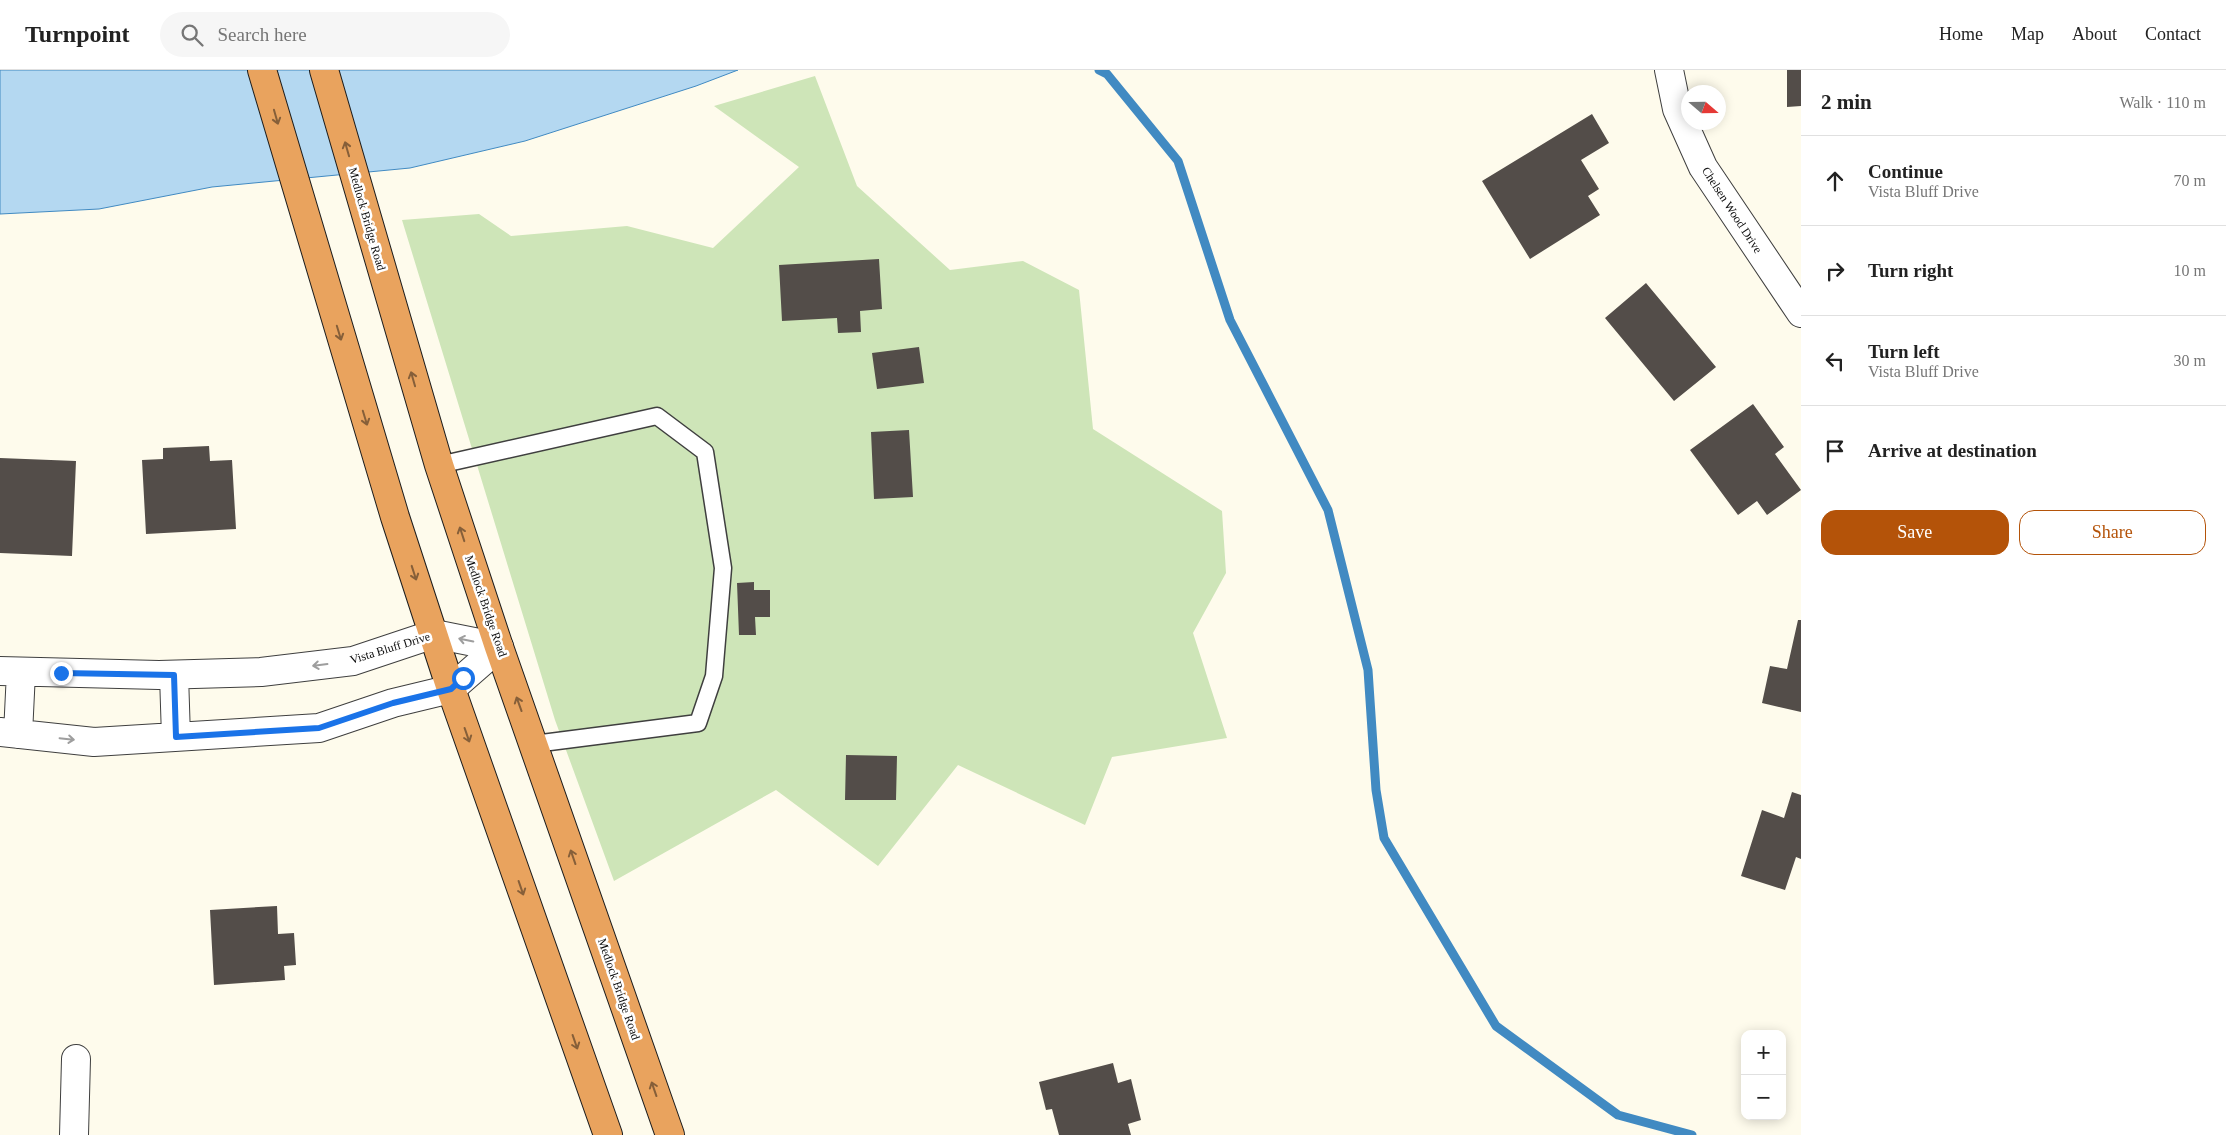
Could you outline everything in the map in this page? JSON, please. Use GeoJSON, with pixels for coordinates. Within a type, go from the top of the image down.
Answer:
{"type":"FeatureCollection","features":[{"type":"Feature","properties":{"kind":"highway"},"geometry":{"type":"LineString","coordinates":[[262,70],[395,517],[451,689],[608,1135]]}},
{"type":"Feature","properties":{"kind":"highway","name":"Medlock Bridge Road"},"geometry":{"type":"LineString","coordinates":[[324,70],[439,465],[499,647],[670,1135]]}},
{"type":"Feature","properties":{"kind":"street","name":"Chelsen Wood Drive"},"geometry":{"type":"LineString","coordinates":[[1669,70],[1677,109],[1703,167],[1801,313]]}},
{"type":"Feature","properties":{"kind":"street","name":"Vista Bluff Drive"},"geometry":{"type":"LineString","coordinates":[[11,671],[174,675],[261,672],[353,661],[434,634],[499,647]]}},
{"type":"Feature","properties":{"kind":"street"},"geometry":{"type":"LineString","coordinates":[[11,671],[9,733],[94,742],[319,728],[393,703],[451,689],[499,647]]}},
{"type":"Feature","properties":{"kind":"street"},"geometry":{"type":"LineString","coordinates":[[174,675],[176,737]]}},
{"type":"Feature","properties":{"kind":"street"},"geometry":{"type":"LineString","coordinates":[[74,1135],[76,1058]]}},
{"type":"Feature","properties":{"kind":"lane"},"geometry":{"type":"LineString","coordinates":[[439,465],[657,416],[706,452],[723,568],[714,676],[698,723],[534,744]]}},
{"type":"Feature","properties":{"kind":"green space"},"geometry":{"type":"Polygon","coordinates":[[[815,76],[857,186],[950,270],[1023,261],[1079,290],[1093,429],[1222,511],[1226,573],[1193,633],[1227,738],[1112,757],[1085,825],[958,765],[878,866],[776,790],[614,881],[555,720],[402,220],[479,214],[511,236],[627,226],[713,248],[799,167],[714,106],[815,76]]]}},
{"type":"Feature","properties":{"kind":"water"},"geometry":{"type":"Polygon","coordinates":[[[0,70],[738,70],[696,86],[525,141],[410,168],[212,187],[99,209],[0,214],[0,70]]]}},
{"type":"Feature","properties":{"kind":"building"},"geometry":{"type":"Polygon","coordinates":[[[1787,70],[1801,70],[1801,106],[1787,107],[1787,70]]]}},
{"type":"Feature","properties":{"kind":"building"},"geometry":{"type":"Polygon","coordinates":[[[1592,114],[1609,143],[1581,160],[1599,189],[1588,196],[1600,215],[1530,259],[1482,181],[1592,114]]]}},
{"type":"Feature","properties":{"kind":"building"},"geometry":{"type":"Polygon","coordinates":[[[879,259],[882,309],[860,311],[861,332],[838,333],[837,318],[782,321],[779,265],[879,259]]]}},
{"type":"Feature","properties":{"kind":"building"},"geometry":{"type":"Polygon","coordinates":[[[1646,283],[1716,367],[1674,401],[1605,318],[1646,283]]]}},
{"type":"Feature","properties":{"kind":"building"},"geometry":{"type":"Polygon","coordinates":[[[919,347],[924,383],[877,389],[872,353],[919,347]]]}},
{"type":"Feature","properties":{"kind":"building"},"geometry":{"type":"Polygon","coordinates":[[[1753,404],[1784,447],[1775,454],[1801,490],[1767,515],[1757,501],[1738,515],[1690,450],[1753,404]]]}},
{"type":"Feature","properties":{"kind":"building"},"geometry":{"type":"Polygon","coordinates":[[[909,430],[913,497],[874,499],[871,432],[909,430]]]}},
{"type":"Feature","properties":{"kind":"building"},"geometry":{"type":"Polygon","coordinates":[[[209,446],[210,461],[232,460],[236,529],[146,534],[142,460],[163,459],[163,448],[209,446]]]}},
{"type":"Feature","properties":{"kind":"building"},"geometry":{"type":"Polygon","coordinates":[[[0,458],[76,461],[72,556],[0,553],[0,458]]]}},
{"type":"Feature","properties":{"kind":"building"},"geometry":{"type":"Polygon","coordinates":[[[754,582],[754,590],[770,590],[770,617],[755,617],[756,635],[739,635],[737,583],[754,582]]]}},
{"type":"Feature","properties":{"kind":"building"},"geometry":{"type":"Polygon","coordinates":[[[1798,620],[1801,620],[1801,712],[1762,703],[1770,666],[1787,669],[1798,620]]]}},
{"type":"Feature","properties":{"kind":"building"},"geometry":{"type":"Polygon","coordinates":[[[846,755],[897,756],[896,800],[845,800],[846,755]]]}},
{"type":"Feature","properties":{"kind":"building"},"geometry":{"type":"Polygon","coordinates":[[[1792,792],[1801,795],[1801,859],[1796,857],[1785,890],[1741,876],[1762,810],[1784,818],[1792,792]]]}},
{"type":"Feature","properties":{"kind":"building"},"geometry":{"type":"Polygon","coordinates":[[[277,906],[278,934],[294,933],[296,965],[284,966],[285,980],[214,985],[210,910],[277,906]]]}},
{"type":"Feature","properties":{"kind":"building"},"geometry":{"type":"Polygon","coordinates":[[[1113,1063],[1118,1083],[1131,1079],[1141,1120],[1128,1124],[1131,1135],[1059,1135],[1052,1109],[1046,1110],[1039,1082],[1113,1063]]]}},
{"type":"Feature","properties":{"kind":"waterway"},"geometry":{"type":"LineString","coordinates":[[1099,70],[1107,74],[1178,161],[1230,320],[1328,510],[1368,670],[1376,790],[1384,838],[1496,1026],[1618,1115],[1692,1135]]}},
{"type":"Feature","properties":{"kind":"route"},"geometry":{"type":"LineString","coordinates":[[61,673],[174,675],[176,737],[319,728],[393,703],[451,689],[463,678]]}}]}
